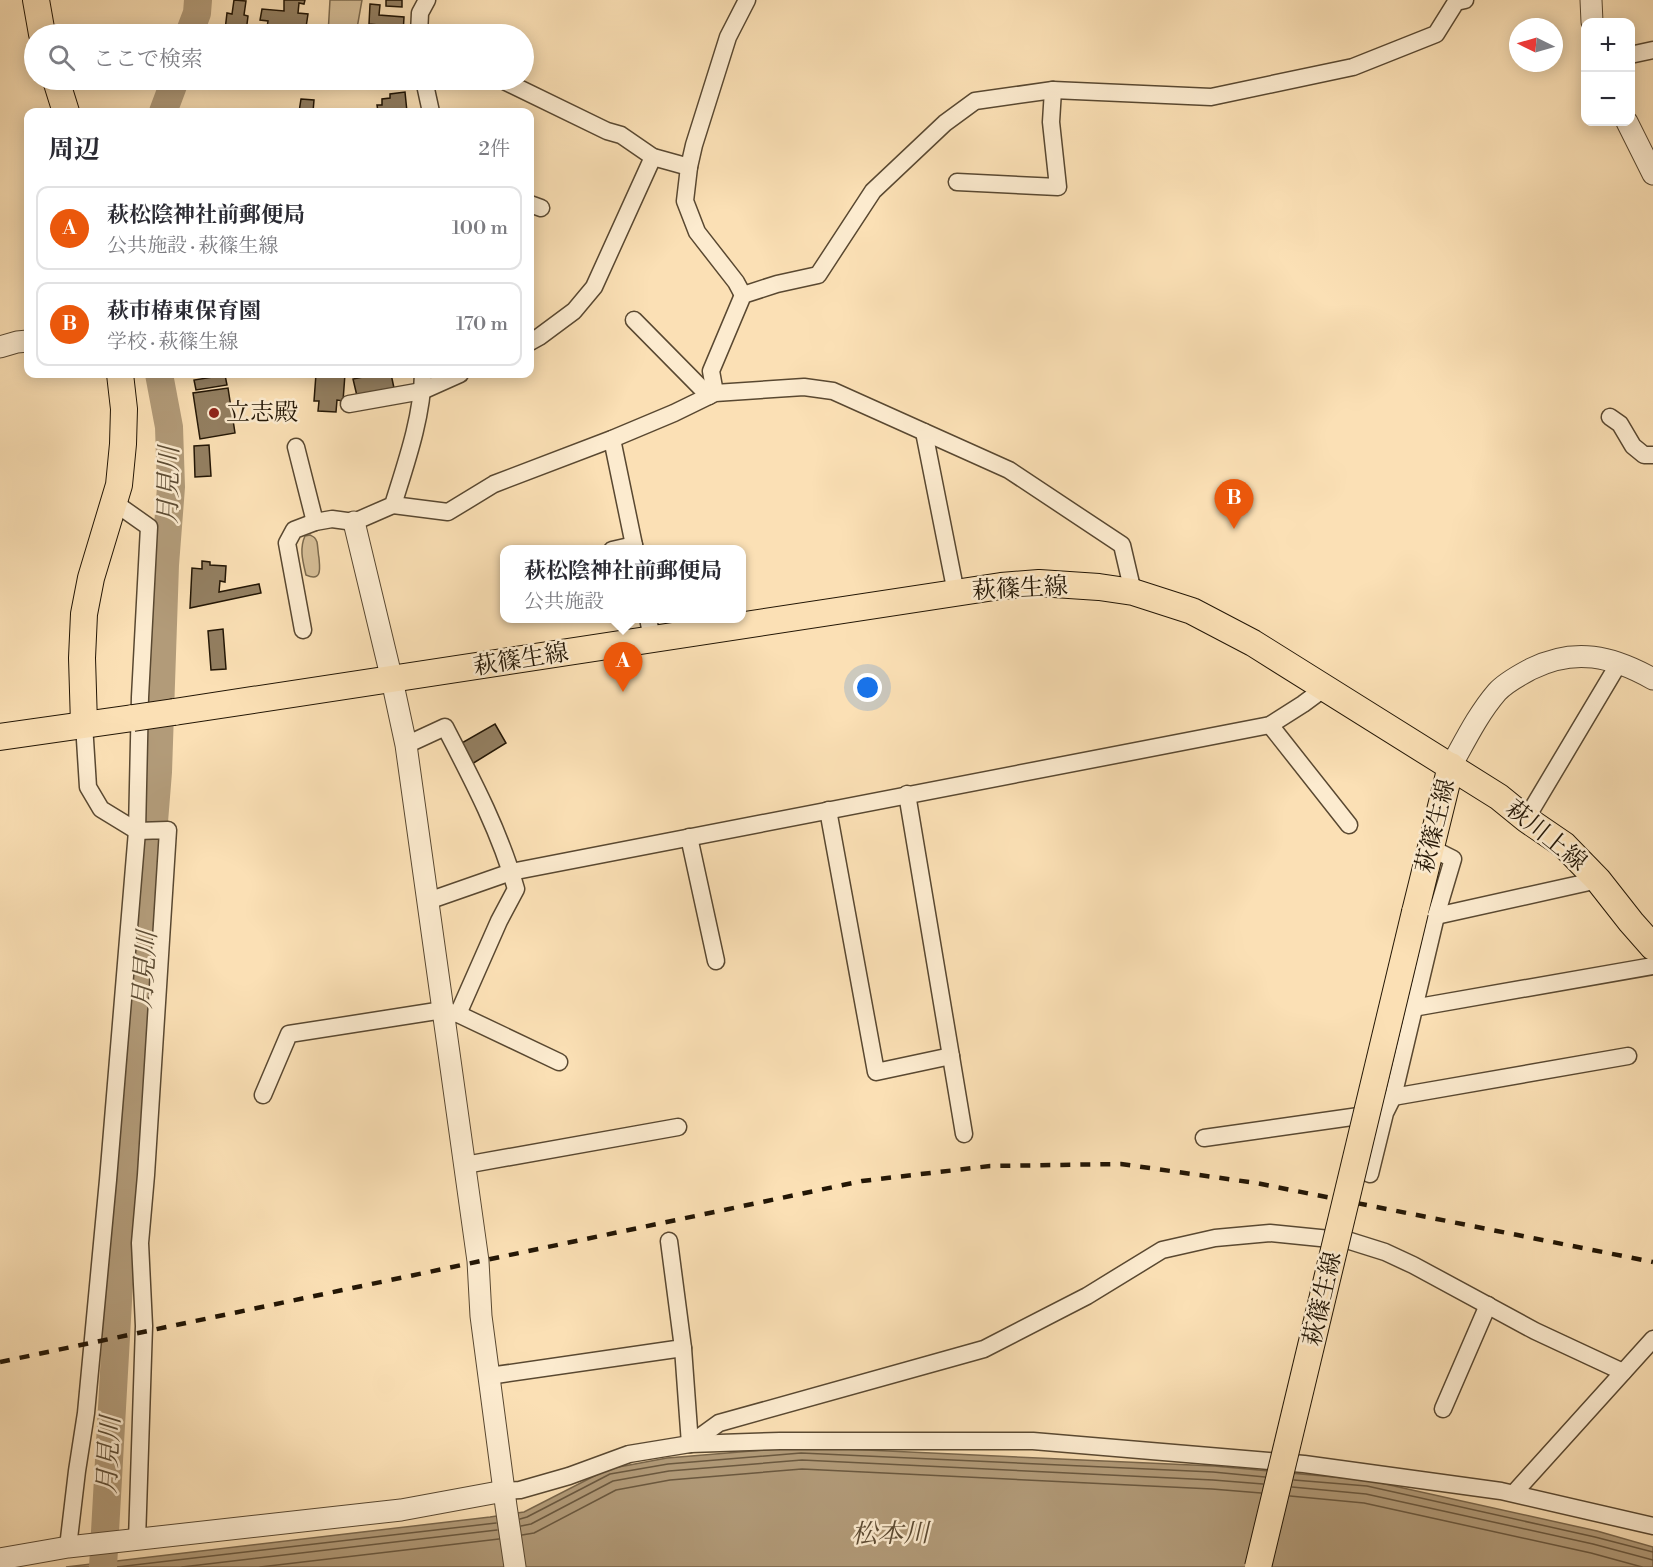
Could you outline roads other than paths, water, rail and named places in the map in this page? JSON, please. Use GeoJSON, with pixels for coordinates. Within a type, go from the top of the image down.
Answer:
{"type":"FeatureCollection","features":[{"type":"Feature","properties":{"kind":"main road"},"geometry":{"type":"LineString","coordinates":[[36,0],[40,24]]}},
{"type":"Feature","properties":{"kind":"main road"},"geometry":{"type":"LineString","coordinates":[[59,90],[65,108]]}},
{"type":"Feature","properties":{"kind":"main road"},"geometry":{"type":"LineString","coordinates":[[0,737],[84,724],[82,658],[84,614],[91,578],[119,485],[124,409],[120,378]]}},
{"type":"Feature","properties":{"kind":"main road","name":"萩篠生線"},"geometry":{"type":"LineString","coordinates":[[746,618],[1039,583],[1099,586],[1133,592],[1192,611],[1253,643],[1451,766],[1431,848],[1425,914],[1258,1567]]}},
{"type":"Feature","properties":{"kind":"main road","name":"萩篠生線"},"geometry":{"type":"LineString","coordinates":[[84,724],[392,680],[650,629],[701,623]]}},
{"type":"Feature","properties":{"kind":"main road","name":"萩川上線"},"geometry":{"type":"LineString","coordinates":[[1451,766],[1499,797],[1564,845],[1598,880],[1653,947]]}},
{"type":"Feature","properties":{"kind":"street"},"geometry":{"type":"LineString","coordinates":[[419,24],[420,13],[428,0]]}},
{"type":"Feature","properties":{"kind":"street"},"geometry":{"type":"LineString","coordinates":[[743,295],[736,282],[697,232],[685,201],[684,176],[688,144],[728,37],[747,0]]}},
{"type":"Feature","properties":{"kind":"street"},"geometry":{"type":"LineString","coordinates":[[712,395],[711,371],[743,295],[777,284],[818,275],[873,191],[945,123],[975,101],[1053,90],[1211,97],[1353,68],[1436,34],[1456,2],[1465,0]]}},
{"type":"Feature","properties":{"kind":"street"},"geometry":{"type":"LineString","coordinates":[[1591,0],[1592,18]]}},
{"type":"Feature","properties":{"kind":"street"},"geometry":{"type":"LineString","coordinates":[[1635,54],[1653,50]]}},
{"type":"Feature","properties":{"kind":"street"},"geometry":{"type":"LineString","coordinates":[[426,90],[430,108]]}},
{"type":"Feature","properties":{"kind":"street"},"geometry":{"type":"LineString","coordinates":[[523,90],[607,131],[621,135],[684,176]]}},
{"type":"Feature","properties":{"kind":"street"},"geometry":{"type":"LineString","coordinates":[[957,182],[1058,187],[1051,122],[1053,90]]}},
{"type":"Feature","properties":{"kind":"street"},"geometry":{"type":"LineString","coordinates":[[1629,126],[1653,174]]}},
{"type":"Feature","properties":{"kind":"street"},"geometry":{"type":"LineString","coordinates":[[534,340],[574,311],[594,287],[653,157]]}},
{"type":"Feature","properties":{"kind":"street"},"geometry":{"type":"LineString","coordinates":[[634,320],[712,395]]}},
{"type":"Feature","properties":{"kind":"street"},"geometry":{"type":"LineString","coordinates":[[0,347],[24,341]]}},
{"type":"Feature","properties":{"kind":"street"},"geometry":{"type":"LineString","coordinates":[[393,505],[409,452],[423,378]]}},
{"type":"Feature","properties":{"kind":"street"},"geometry":{"type":"LineString","coordinates":[[349,404],[422,391],[451,378]]}},
{"type":"Feature","properties":{"kind":"street"},"geometry":{"type":"LineString","coordinates":[[303,630],[287,543],[294,530],[315,522],[332,519],[354,522],[393,505],[448,512],[494,484],[612,439],[712,395],[804,387],[833,392],[1009,470],[1122,545],[1133,592]]}},
{"type":"Feature","properties":{"kind":"street"},"geometry":{"type":"LineString","coordinates":[[1610,417],[1620,424],[1633,446],[1644,455],[1653,455]]}},
{"type":"Feature","properties":{"kind":"street"},"geometry":{"type":"LineString","coordinates":[[924,432],[956,593]]}},
{"type":"Feature","properties":{"kind":"street"},"geometry":{"type":"LineString","coordinates":[[612,439],[635,545]]}},
{"type":"Feature","properties":{"kind":"street"},"geometry":{"type":"LineString","coordinates":[[296,447],[315,522]]}},
{"type":"Feature","properties":{"kind":"street"},"geometry":{"type":"LineString","coordinates":[[71,1547],[76,1471],[86,1413],[108,1180],[137,831],[140,697],[149,527],[114,503]]}},
{"type":"Feature","properties":{"kind":"street"},"geometry":{"type":"LineString","coordinates":[[354,522],[392,680],[405,745],[429,901],[450,1012],[465,1165],[478,1261],[481,1316],[515,1567]]}},
{"type":"Feature","properties":{"kind":"street"},"geometry":{"type":"LineString","coordinates":[[1451,766],[1480,715],[1498,691],[1540,664],[1561,658],[1581,656],[1609,659],[1630,666],[1653,679]]}},
{"type":"Feature","properties":{"kind":"street"},"geometry":{"type":"LineString","coordinates":[[1526,819],[1619,663]]}},
{"type":"Feature","properties":{"kind":"street"},"geometry":{"type":"LineString","coordinates":[[429,901],[511,872],[1270,725],[1326,687]]}},
{"type":"Feature","properties":{"kind":"street"},"geometry":{"type":"LineString","coordinates":[[84,724],[88,787],[101,809],[137,831],[168,830],[140,1243],[144,1326],[132,1541]]}},
{"type":"Feature","properties":{"kind":"street"},"geometry":{"type":"LineString","coordinates":[[1270,725],[1349,825]]}},
{"type":"Feature","properties":{"kind":"street"},"geometry":{"type":"LineString","coordinates":[[405,745],[445,727],[479,793],[516,889],[450,1012]]}},
{"type":"Feature","properties":{"kind":"street"},"geometry":{"type":"LineString","coordinates":[[907,794],[964,1134]]}},
{"type":"Feature","properties":{"kind":"street"},"geometry":{"type":"LineString","coordinates":[[828,810],[876,1072],[951,1056]]}},
{"type":"Feature","properties":{"kind":"street"},"geometry":{"type":"LineString","coordinates":[[688,837],[716,961]]}},
{"type":"Feature","properties":{"kind":"street"},"geometry":{"type":"LineString","coordinates":[[1370,1174],[1385,1113],[1393,1097],[1413,1008],[1425,914],[1598,880]]}},
{"type":"Feature","properties":{"kind":"street"},"geometry":{"type":"LineString","coordinates":[[1413,1008],[1653,966]]}},
{"type":"Feature","properties":{"kind":"street"},"geometry":{"type":"LineString","coordinates":[[263,1095],[289,1034],[450,1012],[560,1062]]}},
{"type":"Feature","properties":{"kind":"street"},"geometry":{"type":"LineString","coordinates":[[1393,1097],[1628,1056]]}},
{"type":"Feature","properties":{"kind":"street"},"geometry":{"type":"LineString","coordinates":[[1204,1138],[1385,1113]]}},
{"type":"Feature","properties":{"kind":"street"},"geometry":{"type":"LineString","coordinates":[[465,1165],[678,1127]]}},
{"type":"Feature","properties":{"kind":"street"},"geometry":{"type":"LineString","coordinates":[[690,1444],[719,1423],[984,1349],[1087,1296],[1162,1250],[1215,1238],[1270,1233],[1350,1241],[1385,1252],[1536,1331],[1623,1372]]}},
{"type":"Feature","properties":{"kind":"street"},"geometry":{"type":"LineString","coordinates":[[669,1240],[683,1348],[690,1444]]}},
{"type":"Feature","properties":{"kind":"street"},"geometry":{"type":"LineString","coordinates":[[1443,1410],[1488,1305]]}},
{"type":"Feature","properties":{"kind":"street"},"geometry":{"type":"LineString","coordinates":[[1514,1493],[1653,1339]]}},
{"type":"Feature","properties":{"kind":"street"},"geometry":{"type":"LineString","coordinates":[[489,1376],[683,1348]]}},
{"type":"Feature","properties":{"kind":"street"},"geometry":{"type":"LineString","coordinates":[[0,1559],[71,1547],[505,1498],[520,1490],[569,1476],[629,1454],[690,1444],[780,1442],[1033,1441],[1304,1464],[1514,1493],[1653,1526]]}},
{"type":"Feature","properties":{"kind":"water","name":"松本川"},"geometry":{"type":"Polygon","coordinates":[[[801,1447],[1214,1466],[1367,1480],[1597,1531],[1653,1547],[1653,1567],[66,1567],[524,1512],[608,1469],[667,1458],[801,1447]]]}},
{"type":"Feature","properties":{"kind":"waterway","name":"月見川"},"geometry":{"type":"LineString","coordinates":[[193,24],[198,0]]}},
{"type":"Feature","properties":{"kind":"waterway","name":"月見川"},"geometry":{"type":"LineString","coordinates":[[164,108],[171,90]]}},
{"type":"Feature","properties":{"kind":"waterway","name":"月見川"},"geometry":{"type":"LineString","coordinates":[[103,1567],[120,1266],[144,999],[149,884],[158,772],[165,565],[171,487],[169,427],[160,378]]}},
{"type":"Feature","properties":{"kind":"railway"},"geometry":{"type":"LineString","coordinates":[[0,1362],[862,1181],[990,1166],[1121,1164],[1256,1183],[1653,1262]]}},
{"type":"Feature","properties":{"kind":"place","name":"立志殿"},"geometry":{"type":"Point","coordinates":[214,413]}},
{"type":"Feature","properties":{"kind":"place","name":"萩市椿東保育園"},"geometry":{"type":"Point","coordinates":[1234,529]}},
{"type":"Feature","properties":{"kind":"place","name":"萩松陰神社前郵便局"},"geometry":{"type":"Point","coordinates":[623,692]}}]}
